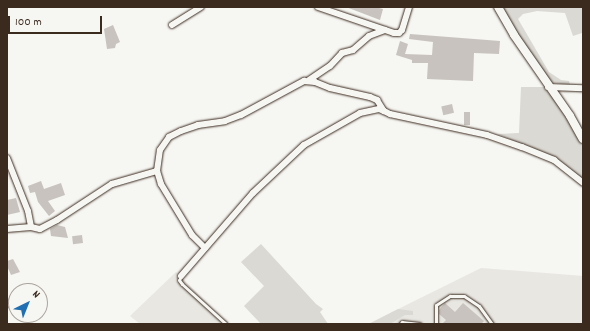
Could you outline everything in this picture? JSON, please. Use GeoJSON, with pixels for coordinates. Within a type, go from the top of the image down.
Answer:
{"type":"FeatureCollection","features":[{"type":"Feature","properties":{"kind":"street"},"geometry":{"type":"LineString","coordinates":[[172,25],[201,7]]}},
{"type":"Feature","properties":{"kind":"street"},"geometry":{"type":"LineString","coordinates":[[318,7],[385,30],[399,33],[402,30],[409,7]]}},
{"type":"Feature","properties":{"kind":"street"},"geometry":{"type":"LineString","coordinates":[[498,7],[514,35],[570,116],[583,139]]}},
{"type":"Feature","properties":{"kind":"street"},"geometry":{"type":"LineString","coordinates":[[205,248],[192,235],[168,198],[157,171],[160,150],[169,137],[198,125],[241,116],[298,83],[309,80],[330,66],[342,53],[353,50],[369,36],[385,30]]}},
{"type":"Feature","properties":{"kind":"street"},"geometry":{"type":"LineString","coordinates":[[309,80],[330,88],[370,96],[377,100],[384,111]]}},
{"type":"Feature","properties":{"kind":"street"},"geometry":{"type":"LineString","coordinates":[[548,86],[583,88]]}},
{"type":"Feature","properties":{"kind":"street"},"geometry":{"type":"LineString","coordinates":[[181,276],[253,193],[304,145],[360,113],[379,109],[487,135],[554,160],[583,183]]}},
{"type":"Feature","properties":{"kind":"street"},"geometry":{"type":"LineString","coordinates":[[7,158],[28,211],[31,227]]}},
{"type":"Feature","properties":{"kind":"street"},"geometry":{"type":"LineString","coordinates":[[7,229],[31,227],[40,229],[112,184],[157,171]]}},
{"type":"Feature","properties":{"kind":"lane"},"geometry":{"type":"LineString","coordinates":[[181,276],[179,280],[182,284],[226,324]]}},
{"type":"Feature","properties":{"kind":"lane"},"geometry":{"type":"LineString","coordinates":[[436,324],[436,305],[450,296],[464,296],[479,306],[491,323]]}},
{"type":"Feature","properties":{"kind":"lane"},"geometry":{"type":"LineString","coordinates":[[400,324],[402,322],[420,324]]}},
{"type":"Feature","properties":{"kind":"shaded area"},"geometry":{"type":"Polygon","coordinates":[[[502,7],[583,7],[583,36],[582,33],[573,36],[565,13],[537,11],[523,14],[518,19],[549,72],[561,80],[569,81],[570,85],[554,83],[547,80],[525,47],[502,7]]]}},
{"type":"Feature","properties":{"kind":"shaded area"},"geometry":{"type":"Polygon","coordinates":[[[521,87],[545,87],[567,117],[583,146],[583,179],[553,157],[497,134],[519,133],[521,87]]]}},
{"type":"Feature","properties":{"kind":"shaded area"},"geometry":{"type":"Polygon","coordinates":[[[261,244],[316,304],[323,309],[320,312],[328,324],[261,324],[244,306],[264,286],[241,262],[261,244]]]}},
{"type":"Feature","properties":{"kind":"shaded area"},"geometry":{"type":"Polygon","coordinates":[[[481,268],[583,276],[583,324],[368,324],[481,268]]]}},
{"type":"Feature","properties":{"kind":"shaded area"},"geometry":{"type":"Polygon","coordinates":[[[176,272],[230,324],[140,324],[130,316],[176,272]]]}},
{"type":"Feature","properties":{"kind":"shaded area"},"geometry":{"type":"Polygon","coordinates":[[[398,309],[413,311],[413,315],[405,315],[390,324],[369,324],[398,309]]]}},
{"type":"Feature","properties":{"kind":"building"},"geometry":{"type":"Polygon","coordinates":[[[346,7],[375,7],[383,9],[380,20],[346,7]]]}},
{"type":"Feature","properties":{"kind":"building"},"geometry":{"type":"Polygon","coordinates":[[[113,25],[120,42],[116,44],[115,48],[107,49],[104,29],[113,25]]]}},
{"type":"Feature","properties":{"kind":"building"},"geometry":{"type":"Polygon","coordinates":[[[410,34],[500,41],[499,54],[474,53],[473,81],[427,79],[428,63],[412,63],[412,60],[396,55],[400,41],[408,44],[405,54],[432,55],[433,42],[409,39],[410,34]]]}},
{"type":"Feature","properties":{"kind":"building"},"geometry":{"type":"Polygon","coordinates":[[[452,104],[454,113],[443,115],[441,106],[452,104]]]}},
{"type":"Feature","properties":{"kind":"building"},"geometry":{"type":"Polygon","coordinates":[[[464,112],[470,112],[470,125],[464,125],[464,112]]]}},
{"type":"Feature","properties":{"kind":"building"},"geometry":{"type":"Polygon","coordinates":[[[41,181],[44,189],[61,183],[65,195],[48,201],[55,211],[49,216],[38,202],[35,192],[30,193],[28,186],[41,181]]]}},
{"type":"Feature","properties":{"kind":"building"},"geometry":{"type":"Polygon","coordinates":[[[16,198],[20,212],[7,215],[7,200],[16,198]]]}},
{"type":"Feature","properties":{"kind":"building"},"geometry":{"type":"Polygon","coordinates":[[[57,225],[65,227],[68,238],[51,236],[50,229],[57,225]]]}},
{"type":"Feature","properties":{"kind":"building"},"geometry":{"type":"Polygon","coordinates":[[[82,235],[83,243],[73,244],[72,236],[82,235]]]}},
{"type":"Feature","properties":{"kind":"building"},"geometry":{"type":"Polygon","coordinates":[[[13,259],[20,272],[11,275],[7,266],[7,261],[13,259]]]}},
{"type":"Feature","properties":{"kind":"building"},"geometry":{"type":"Polygon","coordinates":[[[445,303],[455,312],[463,303],[484,321],[481,324],[442,324],[446,320],[439,314],[439,310],[445,303]]]}}]}
